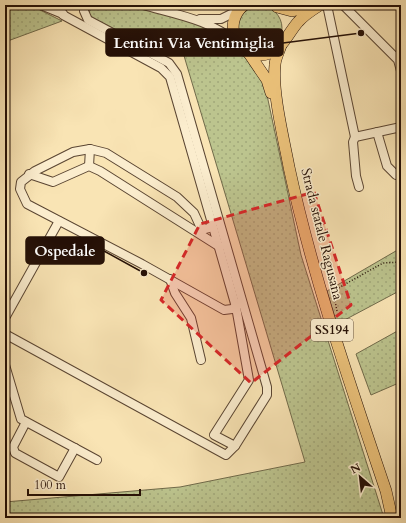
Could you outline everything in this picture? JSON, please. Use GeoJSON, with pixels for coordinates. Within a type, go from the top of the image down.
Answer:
{"type":"FeatureCollection","features":[{"type":"Feature","properties":{"kind":"main road"},"geometry":{"type":"LineString","coordinates":[[276,6],[292,11],[317,5]]}},
{"type":"Feature","properties":{"kind":"main road"},"geometry":{"type":"LineString","coordinates":[[248,52],[264,55],[273,51],[283,42],[298,22],[320,5]]}},
{"type":"Feature","properties":{"kind":"main road"},"geometry":{"type":"LineString","coordinates":[[276,6],[286,20],[287,30],[275,64],[274,78],[284,140]]}},
{"type":"Feature","properties":{"kind":"main road"},"geometry":{"type":"LineString","coordinates":[[242,7],[232,25],[233,35],[237,43],[248,52],[267,80],[284,140]]}},
{"type":"Feature","properties":{"kind":"main road","name":"Strada statale Ragusana"},"geometry":{"type":"LineString","coordinates":[[284,140],[301,222],[317,280],[386,491],[392,518]]}},
{"type":"Feature","properties":{"kind":"street"},"geometry":{"type":"LineString","coordinates":[[41,5],[66,16],[161,68],[170,77],[220,247],[239,323],[249,380],[214,435],[235,446]]}},
{"type":"Feature","properties":{"kind":"street"},"geometry":{"type":"LineString","coordinates":[[59,5],[66,16]]}},
{"type":"Feature","properties":{"kind":"street"},"geometry":{"type":"LineString","coordinates":[[142,5],[190,18],[220,30],[237,43]]}},
{"type":"Feature","properties":{"kind":"street"},"geometry":{"type":"LineString","coordinates":[[327,5],[355,137],[353,142],[356,176],[360,187]]}},
{"type":"Feature","properties":{"kind":"street"},"geometry":{"type":"LineString","coordinates":[[343,5],[398,60],[401,71]]}},
{"type":"Feature","properties":{"kind":"street"},"geometry":{"type":"LineString","coordinates":[[66,16],[80,15],[85,7]]}},
{"type":"Feature","properties":{"kind":"street"},"geometry":{"type":"LineString","coordinates":[[5,334],[226,455],[235,446],[267,395],[267,387],[243,300],[177,74],[169,63],[88,20],[85,7]]}},
{"type":"Feature","properties":{"kind":"street"},"geometry":{"type":"LineString","coordinates":[[190,18],[211,20],[221,19],[242,7]]}},
{"type":"Feature","properties":{"kind":"street"},"geometry":{"type":"LineString","coordinates":[[355,137],[401,127]]}},
{"type":"Feature","properties":{"kind":"street"},"geometry":{"type":"LineString","coordinates":[[377,132],[387,166],[396,175],[401,174]]}},
{"type":"Feature","properties":{"kind":"street"},"geometry":{"type":"LineString","coordinates":[[213,223],[209,228],[205,229],[200,226],[194,213],[177,197],[106,153],[90,149],[73,152],[29,174],[21,182],[20,189],[22,196],[28,204],[170,279],[224,310],[239,323],[250,325]]}},
{"type":"Feature","properties":{"kind":"street"},"geometry":{"type":"LineString","coordinates":[[88,166],[90,149]]}},
{"type":"Feature","properties":{"kind":"street"},"geometry":{"type":"LineString","coordinates":[[29,174],[53,182],[88,166],[100,171],[220,247]]}},
{"type":"Feature","properties":{"kind":"street"},"geometry":{"type":"LineString","coordinates":[[5,318],[60,221]]}},
{"type":"Feature","properties":{"kind":"street"},"geometry":{"type":"LineString","coordinates":[[190,228],[194,227],[198,222]]}},
{"type":"Feature","properties":{"kind":"street"},"geometry":{"type":"LineString","coordinates":[[170,279],[175,293],[191,318],[201,360]]}},
{"type":"Feature","properties":{"kind":"street"},"geometry":{"type":"LineString","coordinates":[[224,310],[236,307],[243,300]]}},
{"type":"Feature","properties":{"kind":"street"},"geometry":{"type":"LineString","coordinates":[[5,365],[21,419],[97,460]]}},
{"type":"Feature","properties":{"kind":"street"},"geometry":{"type":"LineString","coordinates":[[26,422],[13,447],[15,453],[59,477],[75,448]]}},
{"type":"Feature","properties":{"kind":"path"},"geometry":{"type":"LineString","coordinates":[[339,317],[333,291],[382,263],[401,262]]}},
{"type":"Feature","properties":{"kind":"highlighted area"},"geometry":{"type":"Polygon","coordinates":[[[314,192],[351,305],[251,383],[161,300],[200,224],[314,192]]]}},
{"type":"Feature","properties":{"kind":"green space"},"geometry":{"type":"Polygon","coordinates":[[[5,5],[32,6],[62,21],[5,42],[5,5]]]}},
{"type":"Feature","properties":{"kind":"green space"},"geometry":{"type":"Polygon","coordinates":[[[91,5],[130,5],[185,19],[218,31],[248,58],[264,81],[301,255],[384,518],[5,518],[5,502],[180,487],[305,462],[179,39],[142,44],[97,22],[89,14],[91,5]]]}},
{"type":"Feature","properties":{"kind":"green space"},"geometry":{"type":"Polygon","coordinates":[[[256,6],[264,6],[269,7],[276,12],[281,19],[281,37],[276,44],[269,49],[256,50],[248,47],[241,40],[238,32],[238,24],[241,16],[248,9],[256,6]]]}},
{"type":"Feature","properties":{"kind":"green space"},"geometry":{"type":"Polygon","coordinates":[[[401,248],[401,290],[337,324],[327,291],[401,248]]]}},
{"type":"Feature","properties":{"kind":"green space"},"geometry":{"type":"Polygon","coordinates":[[[401,329],[401,382],[371,395],[356,354],[401,329]]]}},
{"type":"Feature","properties":{"kind":"place","name":"Lentini Via Ventimiglia"},"geometry":{"type":"Point","coordinates":[361,33]}},
{"type":"Feature","properties":{"kind":"place","name":"Ospedale"},"geometry":{"type":"Point","coordinates":[144,273]}}]}
